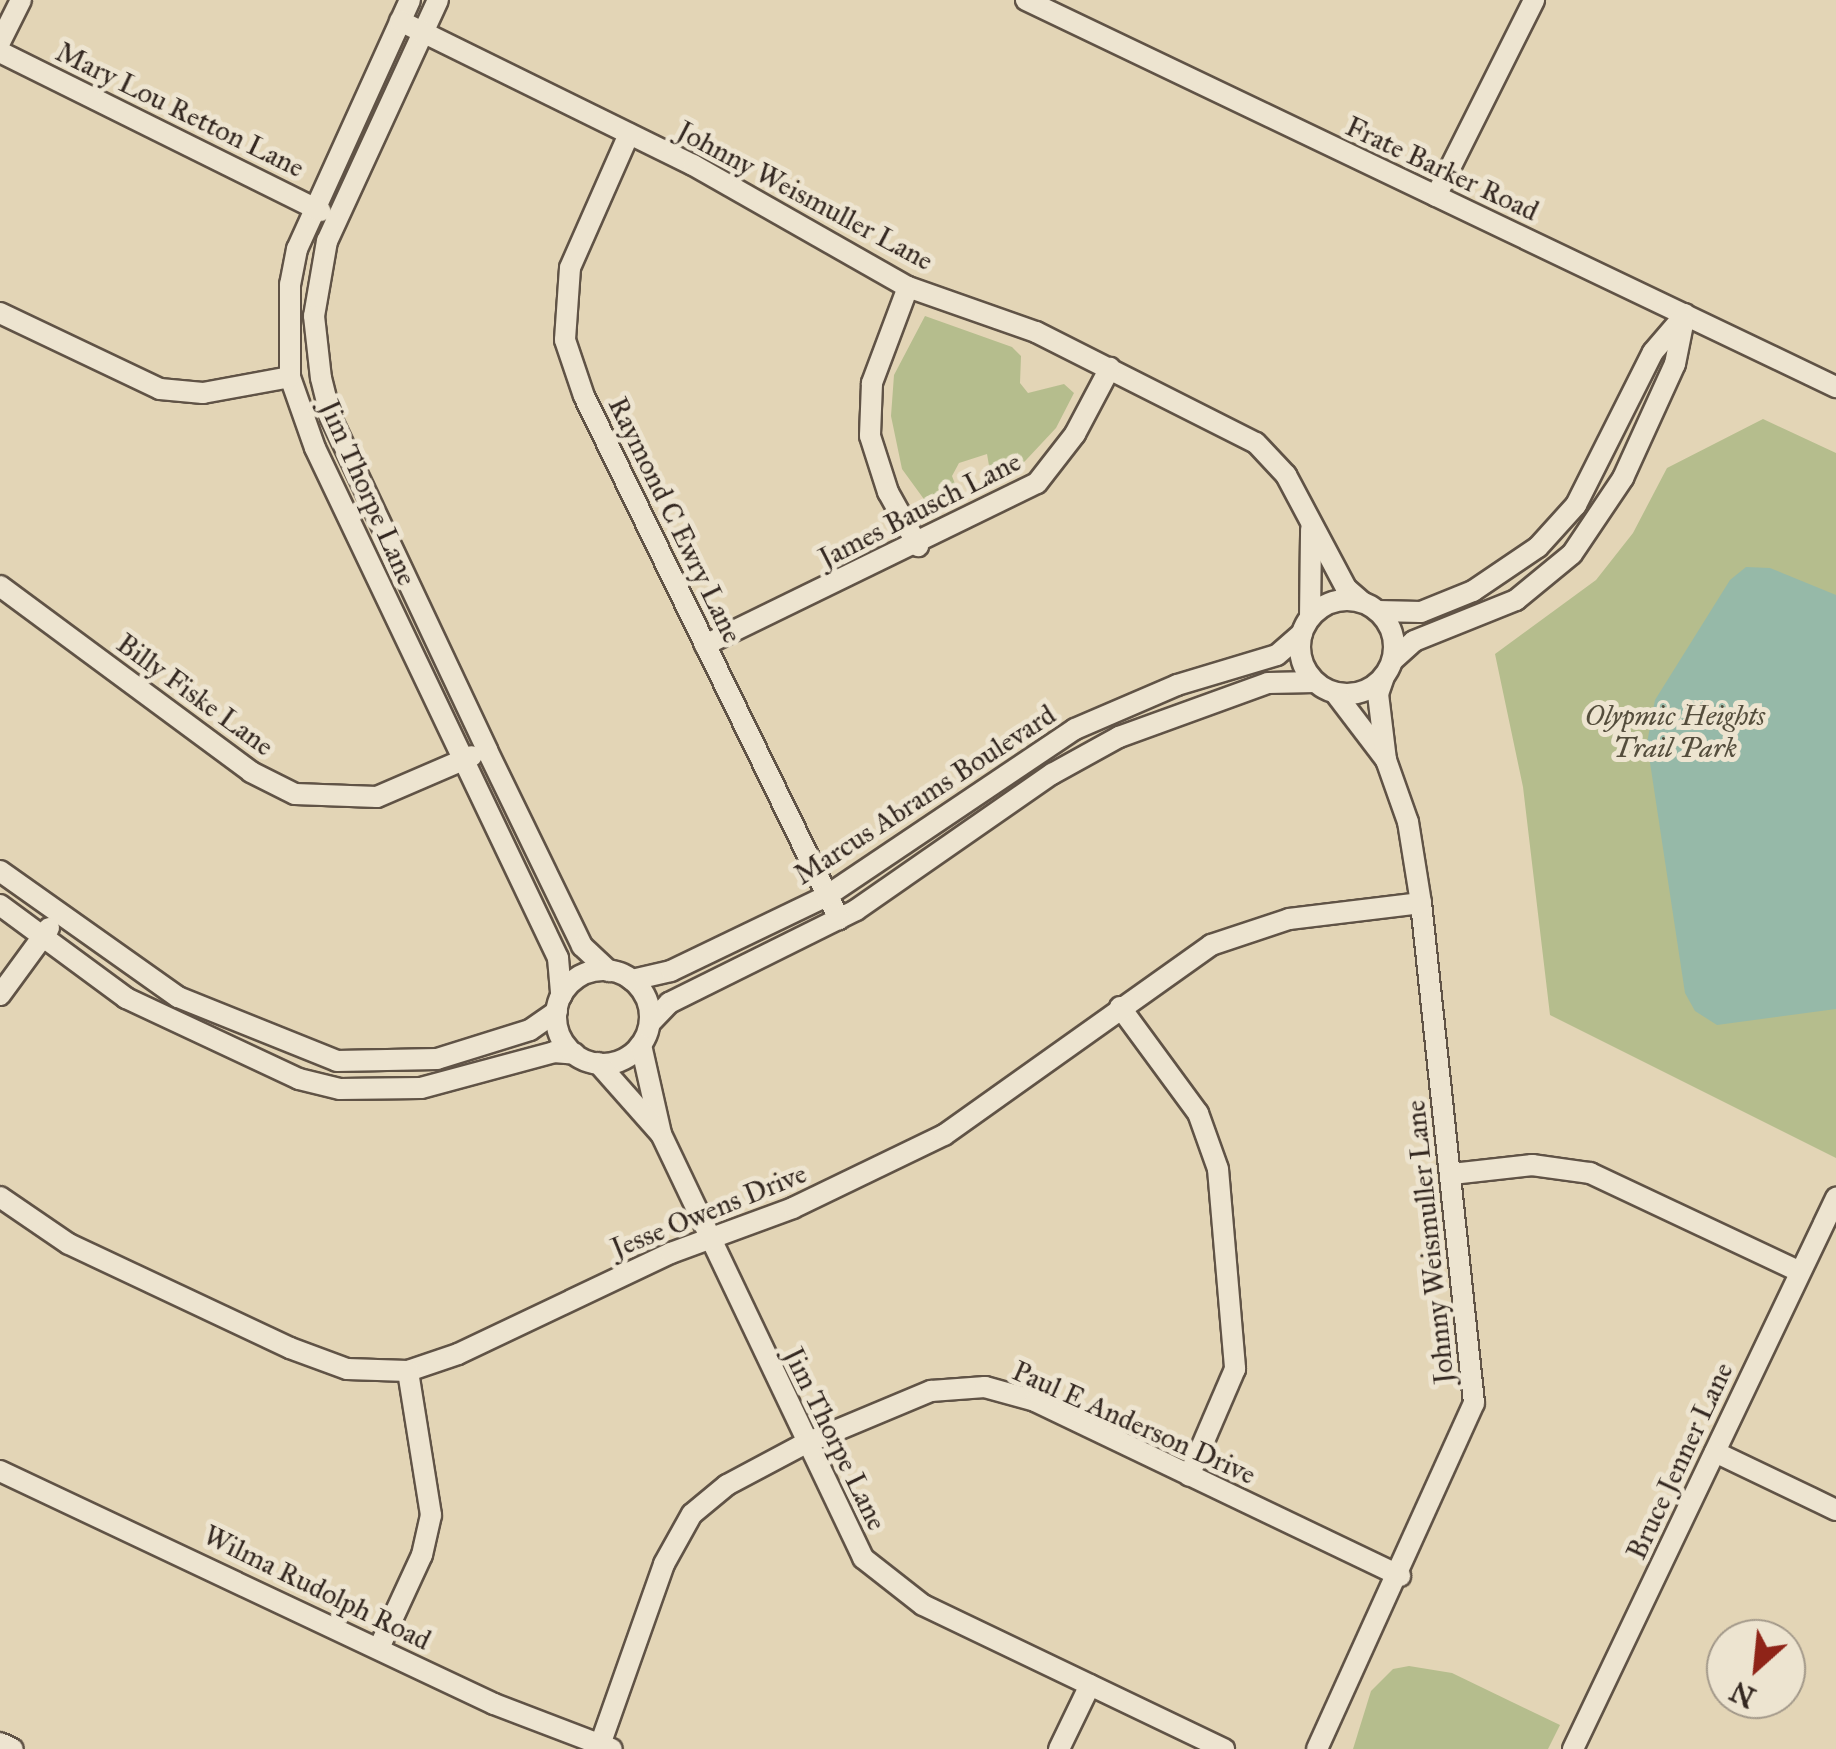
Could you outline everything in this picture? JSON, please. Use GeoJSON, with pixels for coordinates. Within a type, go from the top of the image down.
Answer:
{"type":"FeatureCollection","features":[{"type":"Feature","properties":{"kind":"street"},"geometry":{"type":"LineString","coordinates":[[0,42],[20,0]]}},
{"type":"Feature","properties":{"kind":"street","name":"Jim Thorpe Lane"},"geometry":{"type":"LineString","coordinates":[[410,0],[312,206],[290,284],[290,377],[315,448],[558,958],[559,1003]]}},
{"type":"Feature","properties":{"kind":"street","name":"Jim Thorpe Lane"},"geometry":{"type":"LineString","coordinates":[[438,0],[335,218],[314,316],[331,418],[582,946],[609,971]]}},
{"type":"Feature","properties":{"kind":"street","name":"Frate Barker Road"},"geometry":{"type":"LineString","coordinates":[[1026,0],[1836,387]]}},
{"type":"Feature","properties":{"kind":"street"},"geometry":{"type":"LineString","coordinates":[[1436,196],[1534,0]]}},
{"type":"Feature","properties":{"kind":"street","name":"Johnny Weismuller Lane"},"geometry":{"type":"LineString","coordinates":[[400,21],[628,134],[908,287],[1036,332],[1256,442],[1286,476],[1311,529],[1327,544],[1346,588],[1370,606]]}},
{"type":"Feature","properties":{"kind":"street","name":"Mary Lou Retton Lane"},"geometry":{"type":"LineString","coordinates":[[0,52],[335,218]]}},
{"type":"Feature","properties":{"kind":"street","name":"Raymond C Ewry Lane"},"geometry":{"type":"LineString","coordinates":[[628,134],[570,268],[564,340],[584,396],[838,919]]}},
{"type":"Feature","properties":{"kind":"street"},"geometry":{"type":"LineString","coordinates":[[908,287],[872,382],[870,436],[882,479],[918,546]]}},
{"type":"Feature","properties":{"kind":"street"},"geometry":{"type":"LineString","coordinates":[[0,313],[160,390],[203,393],[290,377]]}},
{"type":"Feature","properties":{"kind":"street"},"geometry":{"type":"LineString","coordinates":[[1685,314],[1675,364],[1623,478],[1572,554],[1516,600],[1414,641],[1362,692],[1335,692],[1316,682],[1302,660],[1306,625],[1334,602],[1421,612],[1473,591],[1538,547],[1576,504],[1652,352],[1685,314]]}},
{"type":"Feature","properties":{"kind":"street","name":"James Bausch Lane"},"geometry":{"type":"LineString","coordinates":[[705,645],[918,546],[1037,483],[1075,434],[1110,368]]}},
{"type":"Feature","properties":{"kind":"street","name":"Johnny Weismuller Lane"},"geometry":{"type":"LineString","coordinates":[[1306,625],[1311,529]]}},
{"type":"Feature","properties":{"kind":"street","name":"Billy Fiske Lane"},"geometry":{"type":"LineString","coordinates":[[0,586],[251,772],[295,794],[377,797],[487,750]]}},
{"type":"Feature","properties":{"kind":"street"},"geometry":{"type":"LineString","coordinates":[[1370,606],[1392,633],[1388,668]]}},
{"type":"Feature","properties":{"kind":"street","name":"Marcus Abrams Boulevard"},"geometry":{"type":"LineString","coordinates":[[632,980],[671,971],[825,897],[1075,729],[1177,685],[1277,655],[1306,625]]}},
{"type":"Feature","properties":{"kind":"street","name":"Johnny Weismuller Lane"},"geometry":{"type":"LineString","coordinates":[[1317,1749],[1400,1576],[1474,1403],[1421,903],[1408,822],[1386,760],[1378,694],[1388,668]]}},
{"type":"Feature","properties":{"kind":"street","name":"Marcus Abrams Boulevard"},"geometry":{"type":"LineString","coordinates":[[650,1022],[670,1003],[838,919],[1052,774],[1118,738],[1268,684],[1316,682]]}},
{"type":"Feature","properties":{"kind":"street","name":"Johnny Weismuller Lane"},"geometry":{"type":"LineString","coordinates":[[1335,692],[1386,760]]}},
{"type":"Feature","properties":{"kind":"street"},"geometry":{"type":"LineString","coordinates":[[0,871],[178,998],[337,1062],[437,1058],[530,1030],[578,978],[609,971],[632,980],[646,998],[650,1022],[641,1045],[622,1060],[598,1063],[575,1054],[554,1052],[440,1086],[340,1089],[266,1066],[169,1022],[0,905]]}},
{"type":"Feature","properties":{"kind":"street","name":"Jesse Owens Drive"},"geometry":{"type":"LineString","coordinates":[[0,1197],[69,1244],[290,1348],[347,1368],[408,1371],[458,1354],[710,1236],[792,1208],[944,1136],[1120,1007],[1235,934],[1314,915],[1421,903]]}},
{"type":"Feature","properties":{"kind":"street"},"geometry":{"type":"LineString","coordinates":[[0,994],[60,914]]}},
{"type":"Feature","properties":{"kind":"street"},"geometry":{"type":"LineString","coordinates":[[559,1003],[560,1035],[575,1054]]}},
{"type":"Feature","properties":{"kind":"street"},"geometry":{"type":"LineString","coordinates":[[1120,1007],[1198,1113],[1218,1169],[1236,1357],[1228,1394],[1189,1476]]}},
{"type":"Feature","properties":{"kind":"street","name":"Jim Thorpe Lane"},"geometry":{"type":"LineString","coordinates":[[641,1045],[661,1134],[850,1539],[881,1578],[923,1605],[1224,1749]]}},
{"type":"Feature","properties":{"kind":"street","name":"Jim Thorpe Lane"},"geometry":{"type":"LineString","coordinates":[[598,1063],[661,1134]]}},
{"type":"Feature","properties":{"kind":"street"},"geometry":{"type":"LineString","coordinates":[[1452,1174],[1532,1165],[1590,1173],[1800,1272]]}},
{"type":"Feature","properties":{"kind":"street","name":"Bruce Jenner Lane"},"geometry":{"type":"LineString","coordinates":[[1574,1749],[1836,1198]]}},
{"type":"Feature","properties":{"kind":"street"},"geometry":{"type":"LineString","coordinates":[[379,1648],[422,1556],[431,1515],[408,1371]]}},
{"type":"Feature","properties":{"kind":"street","name":"Paul E Anderson Drive"},"geometry":{"type":"LineString","coordinates":[[606,1747],[664,1564],[692,1514],[727,1485],[804,1444],[908,1397],[985,1387],[1034,1401],[1400,1576]]}},
{"type":"Feature","properties":{"kind":"street"},"geometry":{"type":"LineString","coordinates":[[1715,1452],[1836,1510]]}},
{"type":"Feature","properties":{"kind":"street","name":"Wilma Rudolph Road"},"geometry":{"type":"LineString","coordinates":[[0,1471],[533,1721],[606,1747]]}},
{"type":"Feature","properties":{"kind":"street"},"geometry":{"type":"LineString","coordinates":[[1059,1749],[1090,1685]]}},
{"type":"Feature","properties":{"kind":"street"},"geometry":{"type":"LineString","coordinates":[[0,1743],[13,1749]]}},
{"type":"Feature","properties":{"kind":"green space"},"geometry":{"type":"Polygon","coordinates":[[[925,316],[1012,347],[1021,356],[1020,383],[1028,393],[1064,384],[1074,393],[1056,428],[1014,473],[992,483],[987,454],[959,463],[952,476],[961,500],[934,513],[902,469],[891,416],[894,375],[925,316]]]}},
{"type":"Feature","properties":{"kind":"green space","name":"Olypmic Heights Trail Park"},"geometry":{"type":"Polygon","coordinates":[[[1763,419],[1836,453],[1836,1158],[1550,1015],[1523,787],[1495,654],[1596,580],[1633,533],[1667,468],[1763,419]]]}},
{"type":"Feature","properties":{"kind":"green space"},"geometry":{"type":"Polygon","coordinates":[[[1409,1666],[1452,1673],[1560,1725],[1548,1749],[1353,1749],[1371,1691],[1393,1669],[1409,1666]]]}},
{"type":"Feature","properties":{"kind":"shaded area"},"geometry":{"type":"Polygon","coordinates":[[[1746,567],[1770,568],[1836,595],[1836,1009],[1717,1025],[1695,1011],[1685,993],[1647,743],[1655,700],[1730,580],[1746,567]]]}}]}
